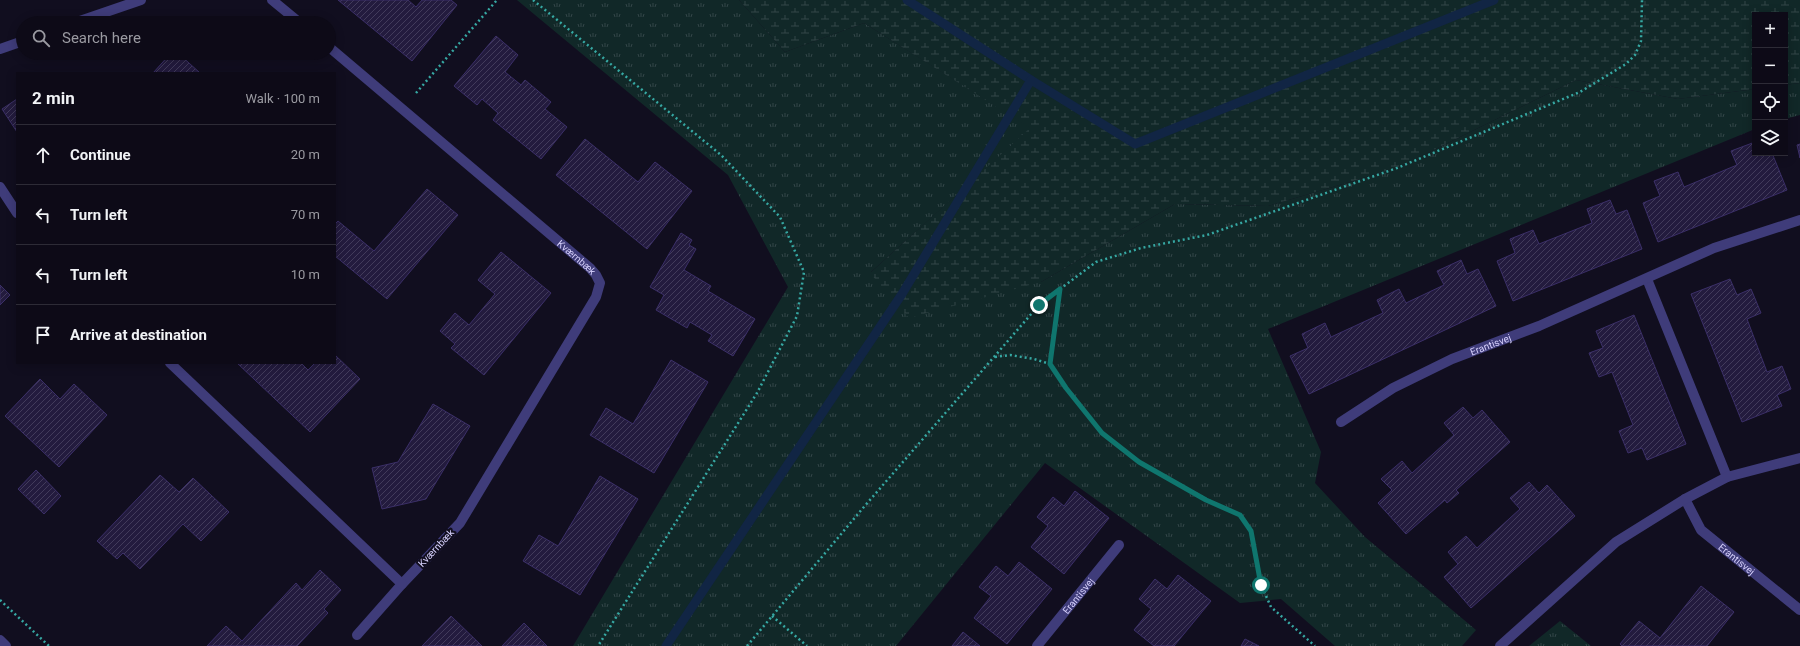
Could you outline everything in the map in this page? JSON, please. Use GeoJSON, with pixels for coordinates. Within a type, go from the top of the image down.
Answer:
{"type":"FeatureCollection","features":[{"type":"Feature","properties":{"kind":"street"},"geometry":{"type":"LineString","coordinates":[[94,16],[141,0]]}},
{"type":"Feature","properties":{"kind":"street"},"geometry":{"type":"LineString","coordinates":[[272,0],[291,16]]}},
{"type":"Feature","properties":{"kind":"street"},"geometry":{"type":"LineString","coordinates":[[0,49],[16,43]]}},
{"type":"Feature","properties":{"kind":"street","name":"Kværnbæk"},"geometry":{"type":"LineString","coordinates":[[336,53],[590,268],[600,283],[596,297],[460,523],[402,584],[357,635]]}},
{"type":"Feature","properties":{"kind":"street"},"geometry":{"type":"LineString","coordinates":[[0,187],[16,211]]}},
{"type":"Feature","properties":{"kind":"street","name":"Erantisvej"},"geometry":{"type":"LineString","coordinates":[[1341,422],[1393,388],[1452,359],[1539,326],[1714,248],[1800,220]]}},
{"type":"Feature","properties":{"kind":"street"},"geometry":{"type":"LineString","coordinates":[[1647,279],[1727,477]]}},
{"type":"Feature","properties":{"kind":"street"},"geometry":{"type":"LineString","coordinates":[[171,364],[402,584]]}},
{"type":"Feature","properties":{"kind":"street"},"geometry":{"type":"LineString","coordinates":[[1500,646],[1616,542],[1685,499],[1727,477],[1800,458]]}},
{"type":"Feature","properties":{"kind":"street","name":"Erantisvej"},"geometry":{"type":"LineString","coordinates":[[1685,499],[1701,530],[1800,610]]}},
{"type":"Feature","properties":{"kind":"street","name":"Erantisvej"},"geometry":{"type":"LineString","coordinates":[[1037,646],[1119,545]]}},
{"type":"Feature","properties":{"kind":"street"},"geometry":{"type":"LineString","coordinates":[[0,640],[6,646]]}},
{"type":"Feature","properties":{"kind":"path"},"geometry":{"type":"LineString","coordinates":[[402,108],[497,0]]}},
{"type":"Feature","properties":{"kind":"path"},"geometry":{"type":"LineString","coordinates":[[534,0],[722,155],[780,217],[804,272],[796,316],[757,393],[598,646]]}},
{"type":"Feature","properties":{"kind":"path"},"geometry":{"type":"LineString","coordinates":[[747,646],[863,508],[1039,305],[1096,262],[1141,248],[1207,235],[1375,176],[1580,92],[1626,64],[1635,55],[1641,42],[1642,0]]}},
{"type":"Feature","properties":{"kind":"path"},"geometry":{"type":"LineString","coordinates":[[1050,364],[1060,289]]}},
{"type":"Feature","properties":{"kind":"path"},"geometry":{"type":"LineString","coordinates":[[994,357],[1010,355],[1034,359],[1050,364],[1066,388],[1102,433],[1108,438],[1139,462],[1206,500],[1240,515],[1251,531],[1261,585],[1271,608],[1315,646]]}},
{"type":"Feature","properties":{"kind":"path"},"geometry":{"type":"LineString","coordinates":[[0,600],[49,646]]}},
{"type":"Feature","properties":{"kind":"path"},"geometry":{"type":"LineString","coordinates":[[772,616],[807,646]]}},
{"type":"Feature","properties":{"kind":"green space"},"geometry":{"type":"Polygon","coordinates":[[[517,0],[739,0],[785,52],[864,23],[1031,128],[871,272],[1041,282],[1175,204],[1268,206],[1397,168],[1576,80],[1678,99],[1752,89],[1752,130],[1268,329],[1321,452],[1315,483],[1365,537],[1476,630],[1462,646],[1335,646],[1281,599],[1240,603],[1045,463],[896,646],[573,646],[788,287],[728,175],[517,0]]]}},
{"type":"Feature","properties":{"kind":"green space"},"geometry":{"type":"Polygon","coordinates":[[[739,0],[1800,0],[1800,83],[1788,85],[1788,12],[1752,12],[1752,89],[1678,99],[1576,80],[1397,168],[1268,206],[1175,204],[1041,282],[909,318],[870,273],[1030,128],[864,23],[785,52],[739,0]]]}},
{"type":"Feature","properties":{"kind":"green space"},"geometry":{"type":"Polygon","coordinates":[[[1800,83],[1800,115],[1788,118],[1788,85],[1800,83]]]}},
{"type":"Feature","properties":{"kind":"green space"},"geometry":{"type":"Polygon","coordinates":[[[1560,621],[1591,646],[1529,646],[1560,621]]]}},
{"type":"Feature","properties":{"kind":"building"},"geometry":{"type":"Polygon","coordinates":[[[338,0],[408,0],[416,7],[422,0],[451,0],[457,5],[412,61],[338,0]]]}},
{"type":"Feature","properties":{"kind":"building"},"geometry":{"type":"Polygon","coordinates":[[[496,36],[518,55],[505,72],[521,85],[525,80],[551,102],[545,109],[567,127],[541,159],[493,120],[498,113],[482,99],[477,105],[454,86],[496,36]]]}},
{"type":"Feature","properties":{"kind":"building"},"geometry":{"type":"Polygon","coordinates":[[[165,60],[186,60],[199,72],[154,72],[165,60]]]}},
{"type":"Feature","properties":{"kind":"building"},"geometry":{"type":"Polygon","coordinates":[[[16,100],[16,130],[2,109],[16,100]]]}},
{"type":"Feature","properties":{"kind":"building"},"geometry":{"type":"Polygon","coordinates":[[[585,139],[638,182],[655,162],[692,191],[647,249],[556,175],[585,139]]]}},
{"type":"Feature","properties":{"kind":"building"},"geometry":{"type":"Polygon","coordinates":[[[1752,143],[1752,156],[1773,156],[1787,190],[1658,242],[1643,203],[1660,196],[1654,181],[1678,172],[1684,187],[1737,165],[1731,151],[1752,143]]]}},
{"type":"Feature","properties":{"kind":"building"},"geometry":{"type":"Polygon","coordinates":[[[1800,144],[1800,158],[1797,145],[1800,144]]]}},
{"type":"Feature","properties":{"kind":"building"},"geometry":{"type":"Polygon","coordinates":[[[427,189],[458,215],[387,299],[336,257],[336,223],[338,221],[374,251],[427,189]]]}},
{"type":"Feature","properties":{"kind":"building"},"geometry":{"type":"Polygon","coordinates":[[[1610,200],[1616,214],[1627,210],[1642,249],[1513,301],[1497,261],[1515,253],[1510,239],[1533,230],[1539,244],[1592,223],[1587,209],[1610,200]]]}},
{"type":"Feature","properties":{"kind":"building"},"geometry":{"type":"Polygon","coordinates":[[[681,233],[692,240],[689,245],[696,249],[684,270],[711,286],[708,291],[755,319],[733,356],[708,341],[712,335],[690,322],[687,328],[656,310],[664,295],[650,287],[681,233]]]}},
{"type":"Feature","properties":{"kind":"building"},"geometry":{"type":"Polygon","coordinates":[[[501,252],[551,293],[484,375],[451,348],[455,344],[440,331],[455,313],[469,325],[495,294],[478,280],[501,252]]]}},
{"type":"Feature","properties":{"kind":"building"},"geometry":{"type":"Polygon","coordinates":[[[1461,260],[1467,274],[1478,269],[1496,306],[1309,394],[1290,356],[1308,348],[1302,334],[1325,323],[1331,337],[1383,313],[1377,300],[1399,289],[1406,303],[1444,285],[1437,271],[1461,260]]]}},
{"type":"Feature","properties":{"kind":"building"},"geometry":{"type":"Polygon","coordinates":[[[1730,279],[1737,295],[1751,289],[1761,313],[1747,319],[1767,372],[1782,366],[1791,389],[1777,395],[1782,406],[1742,422],[1691,294],[1730,279]]]}},
{"type":"Feature","properties":{"kind":"building"},"geometry":{"type":"Polygon","coordinates":[[[0,285],[10,295],[0,305],[0,285]]]}},
{"type":"Feature","properties":{"kind":"building"},"geometry":{"type":"Polygon","coordinates":[[[1634,315],[1686,444],[1647,460],[1642,448],[1628,453],[1619,431],[1633,425],[1612,372],[1599,377],[1589,353],[1603,348],[1596,331],[1634,315]]]}},
{"type":"Feature","properties":{"kind":"building"},"geometry":{"type":"Polygon","coordinates":[[[336,356],[360,379],[310,432],[238,364],[302,364],[308,370],[314,364],[336,364],[336,356]]]}},
{"type":"Feature","properties":{"kind":"building"},"geometry":{"type":"Polygon","coordinates":[[[671,360],[708,382],[654,473],[590,435],[606,408],[633,424],[671,360]]]}},
{"type":"Feature","properties":{"kind":"building"},"geometry":{"type":"Polygon","coordinates":[[[40,379],[60,399],[74,384],[107,415],[59,467],[5,416],[40,379]]]}},
{"type":"Feature","properties":{"kind":"building"},"geometry":{"type":"Polygon","coordinates":[[[433,404],[470,426],[426,499],[382,509],[372,468],[398,462],[433,404]]]}},
{"type":"Feature","properties":{"kind":"building"},"geometry":{"type":"Polygon","coordinates":[[[1463,407],[1473,418],[1482,410],[1510,442],[1456,490],[1459,493],[1447,503],[1445,500],[1406,534],[1378,503],[1392,490],[1381,479],[1402,461],[1412,473],[1454,435],[1444,423],[1463,407]]]}},
{"type":"Feature","properties":{"kind":"building"},"geometry":{"type":"Polygon","coordinates":[[[36,470],[61,496],[44,514],[18,489],[36,470]]]}},
{"type":"Feature","properties":{"kind":"building"},"geometry":{"type":"Polygon","coordinates":[[[160,475],[179,492],[193,478],[229,512],[201,541],[183,524],[140,569],[123,553],[117,559],[97,541],[160,475]]]}},
{"type":"Feature","properties":{"kind":"building"},"geometry":{"type":"Polygon","coordinates":[[[600,476],[638,499],[580,595],[523,561],[539,535],[558,546],[600,476]]]}},
{"type":"Feature","properties":{"kind":"building"},"geometry":{"type":"Polygon","coordinates":[[[1529,482],[1539,493],[1547,485],[1575,516],[1471,608],[1444,577],[1458,564],[1448,552],[1466,536],[1477,548],[1520,509],[1510,498],[1529,482]]]}},
{"type":"Feature","properties":{"kind":"building"},"geometry":{"type":"Polygon","coordinates":[[[1075,491],[1109,518],[1064,574],[1031,547],[1048,526],[1037,517],[1053,497],[1064,506],[1075,491]]]}},
{"type":"Feature","properties":{"kind":"building"},"geometry":{"type":"Polygon","coordinates":[[[1019,562],[1052,589],[1007,644],[974,618],[991,596],[979,587],[996,566],[1008,576],[1019,562]]]}},
{"type":"Feature","properties":{"kind":"building"},"geometry":{"type":"Polygon","coordinates":[[[320,570],[341,590],[324,609],[328,613],[297,646],[207,646],[226,626],[242,641],[296,583],[302,590],[320,570]]]}},
{"type":"Feature","properties":{"kind":"building"},"geometry":{"type":"Polygon","coordinates":[[[1178,575],[1211,601],[1174,646],[1154,646],[1134,630],[1151,609],[1139,599],[1155,579],[1167,589],[1178,575]]]}},
{"type":"Feature","properties":{"kind":"building"},"geometry":{"type":"Polygon","coordinates":[[[1701,586],[1734,612],[1707,646],[1622,646],[1620,644],[1639,621],[1660,638],[1701,586]]]}},
{"type":"Feature","properties":{"kind":"building"},"geometry":{"type":"Polygon","coordinates":[[[451,616],[482,646],[422,646],[451,616]]]}},
{"type":"Feature","properties":{"kind":"building"},"geometry":{"type":"Polygon","coordinates":[[[524,623],[547,646],[502,646],[524,623]]]}},
{"type":"Feature","properties":{"kind":"building"},"geometry":{"type":"Polygon","coordinates":[[[963,632],[980,646],[952,646],[963,632]]]}},
{"type":"Feature","properties":{"kind":"building"},"geometry":{"type":"Polygon","coordinates":[[[1245,639],[1259,646],[1241,646],[1245,639]]]}},
{"type":"Feature","properties":{"kind":"waterway"},"geometry":{"type":"LineString","coordinates":[[907,0],[1031,80]]}},
{"type":"Feature","properties":{"kind":"waterway"},"geometry":{"type":"LineString","coordinates":[[666,646],[902,294],[1031,80],[1135,144],[1494,0]]}},
{"type":"Feature","properties":{"kind":"route"},"geometry":{"type":"LineString","coordinates":[[1039,305],[1060,289],[1056,315],[1054,346],[1050,364],[1057,372],[1066,388],[1102,433],[1139,462],[1206,500],[1240,515],[1251,531],[1261,585]]}}]}
